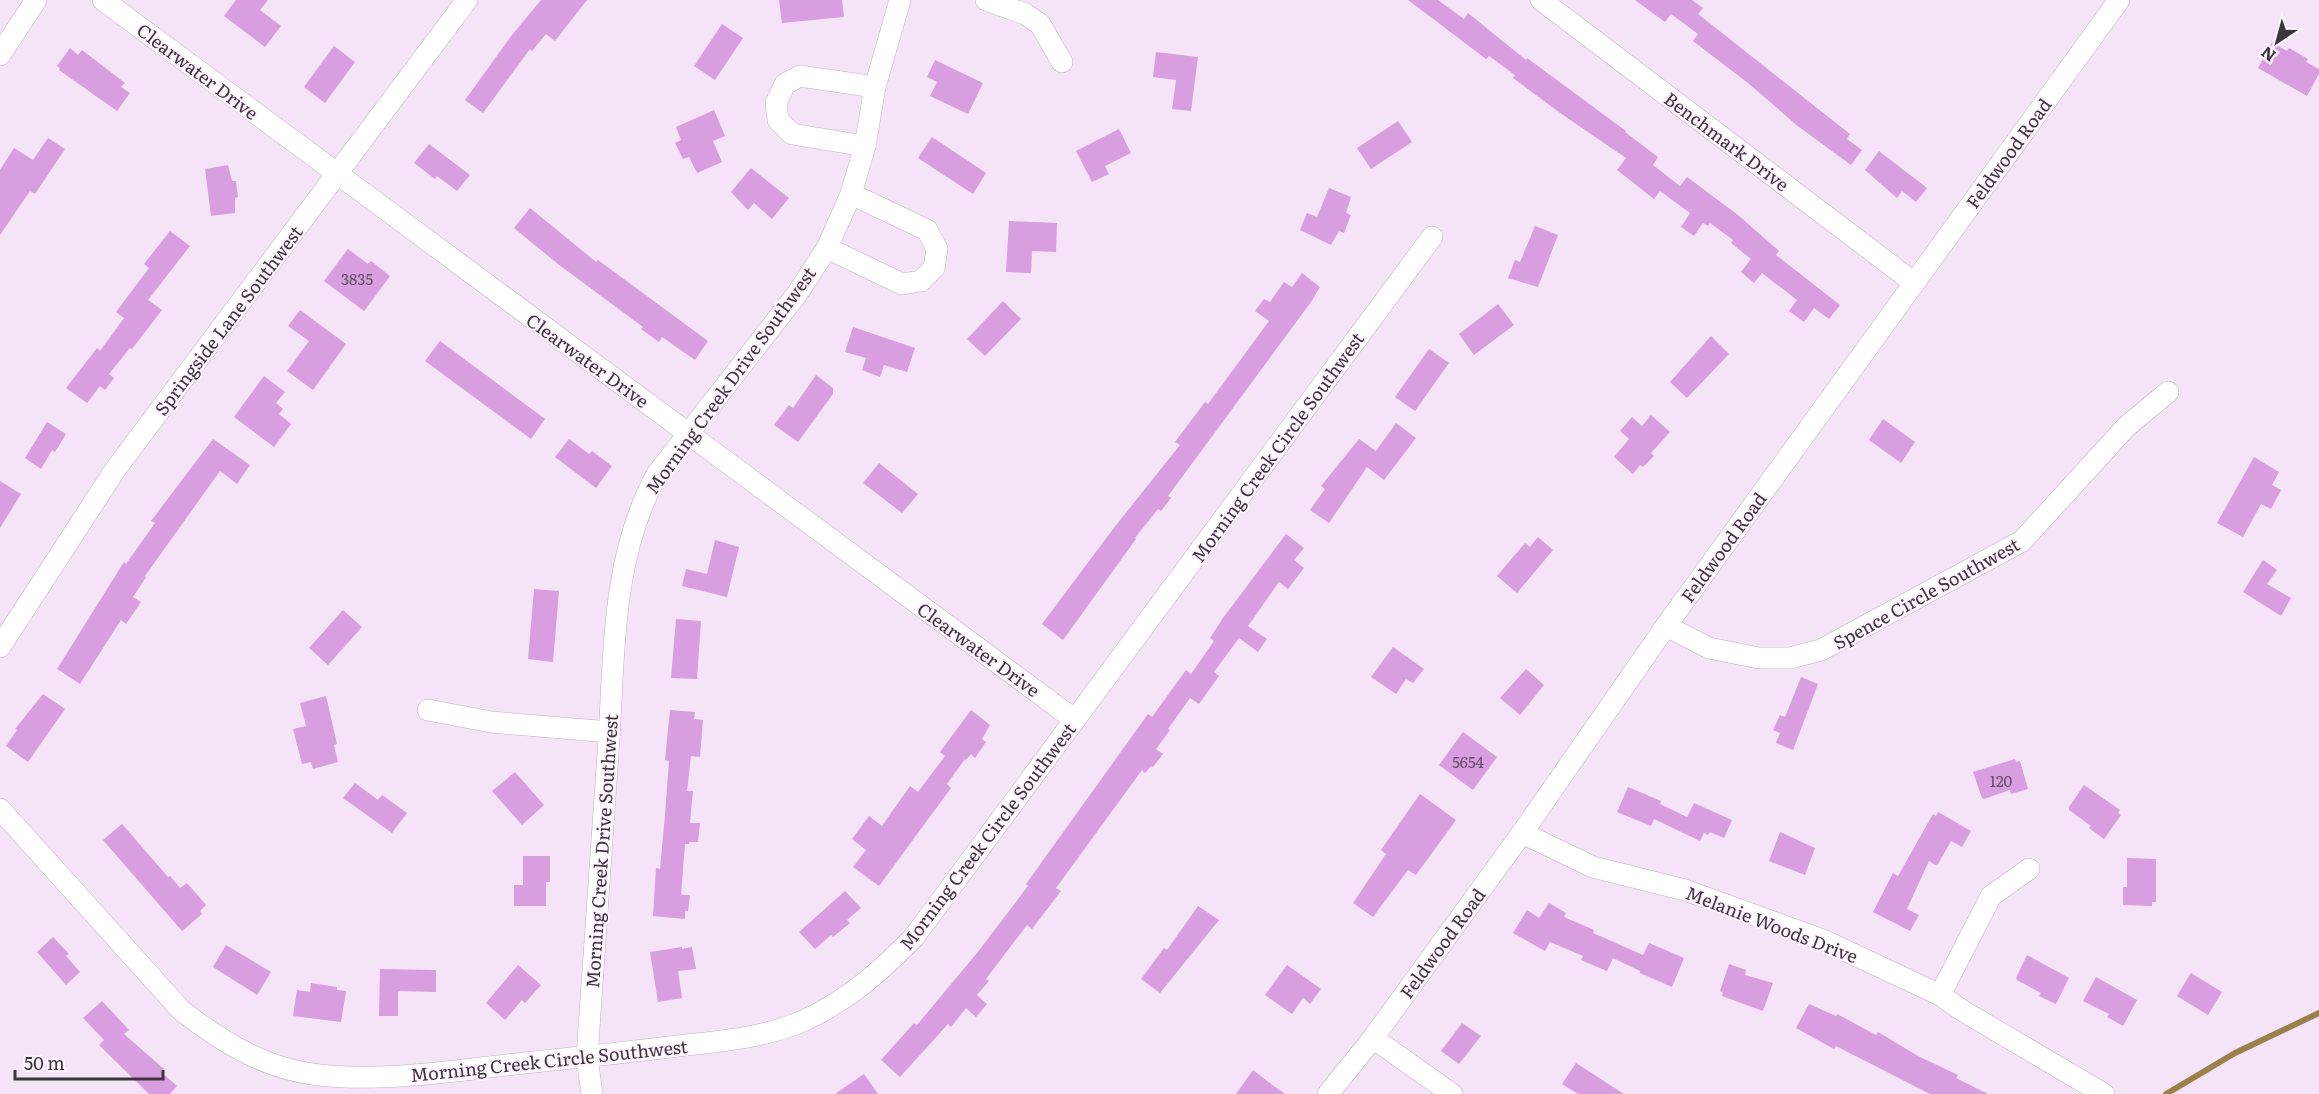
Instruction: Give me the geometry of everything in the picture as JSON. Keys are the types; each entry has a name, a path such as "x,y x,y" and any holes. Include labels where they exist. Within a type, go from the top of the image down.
{"street":[{"path":"0,55 36,0"},
{"name":"Clearwater Drive","path":"103,0 1075,720"},
{"name":"Springside Lane Southwest","path":"0,647 116,470 467,0"},
{"name":"Morning Creek Drive Southwest","path":"592,1094 587,1057 615,618 624,559 632,528 642,500 657,474 797,294 827,248 851,194 865,146 875,87 900,0"},
{"path":"987,0 1025,14 1040,24 1062,62"},
{"name":"Benchmark Drive","path":"1540,0 1913,282"},
{"name":"Feldwood Road","path":"1328,1094 1373,1038 1522,833 1666,626 2119,0"},
{"path":"865,146 792,134 778,120 776,103 785,84 800,76 875,87"},
{"path":"827,248 902,284 921,281 934,268 937,249 927,230 851,194"},
{"name":"Morning Creek Circle Southwest","path":"0,809 183,1011 211,1034 242,1052 275,1065 312,1084 753,1038 802,1021 853,993 885,967 914,937 1432,237"},
{"name":"Spence Circle Southwest","path":"1666,626 1709,648 1759,658 1790,658 1821,650 2022,542 2126,427 2168,392"},
{"path":"428,710 490,722 609,732"},
{"name":"Melanie Woods Drive","path":"1522,833 1593,867 1685,890 1823,940 1940,995 1963,1011 2104,1094"},
{"path":"1940,995 1991,896 2029,869"},
{"path":"1373,1038 1452,1094"}],"building":[{"path":"236,0 268,0 260,10 281,26 265,47 224,16"},
{"path":"541,0 587,0 555,41 546,34 532,51 530,49 483,113 465,100 512,35"},
{"path":"779,0 842,0 844,17 782,23"},
{"path":"1408,0 1438,0 1464,19 1468,13 1526,60 1527,58 1658,157 1653,165 1680,186 1687,177 1738,215 1779,251 1776,255 1840,305 1829,319 1814,308 1804,322 1789,311 1797,300 1762,273 1754,283 1741,272 1751,259 1731,243 1733,240 1710,223 1708,226 1703,223 1694,236 1681,227 1690,213 1660,191 1654,199 1617,170 1626,158 1513,78 1515,75 1489,56 1486,59"},
{"path":"1635,0 1692,0 1703,8 1698,14 1850,134 1847,139 1862,150 1851,165 1799,127 1748,83 1693,41 1698,34 1671,14 1665,22"},
{"path":"722,24 743,38 715,80 694,66"},
{"path":"2272,42 2287,51 2289,48 2308,59 2306,62 2319,69 2319,74 2307,96 2258,68"},
{"path":"334,46 355,62 325,103 304,87"},
{"path":"70,48 78,55 82,50 125,83 121,87 130,93 117,111 59,70 57,66"},
{"path":"1156,52 1198,57 1191,111 1172,109 1176,80 1153,77"},
{"path":"935,60 983,83 968,114 930,96 937,82 927,77"},
{"path":"714,110 725,136 713,141 722,162 697,173 689,157 683,159 675,143 681,140 676,127"},
{"path":"1398,121 1412,142 1371,169 1357,148"},
{"path":"1119,129 1131,153 1105,166 1109,174 1092,182 1076,151"},
{"path":"932,137 986,173 973,194 918,158"},
{"path":"48,138 65,149 35,194 30,191 0,235 0,170 14,148 33,160"},
{"path":"429,144 470,175 457,191 437,176 435,179 414,163"},
{"path":"1879,151 1927,188 1916,202 1902,191 1897,198 1865,170"},
{"path":"228,165 232,181 236,181 238,197 235,198 235,213 211,216 205,169"},
{"path":"751,168 789,198 772,219 754,203 748,210 731,192"},
{"path":"1329,188 1351,197 1346,213 1351,215 1344,233 1339,231 1331,245 1300,230 1307,213 1317,217"},
{"path":"530,208 596,262 598,260 708,341 695,360 662,337 659,342 641,329 643,327 514,228"},
{"path":"1009,221 1057,223 1056,252 1032,251 1031,273 1006,272"},
{"path":"1535,226 1558,235 1538,287 1508,278 1515,260 1520,262"},
{"path":"170,231 190,246 148,300 162,310 109,374 114,378 105,390 100,386 87,403 66,388 97,348 100,351 124,318 116,312 149,268 144,264"},
{"path":"348,249 368,264 371,261 390,276 364,311 324,281"},
{"path":"1302,273 1320,287 1311,302 1168,496 1171,498 1161,511 1158,509 1135,538 1063,640 1042,624 1180,445 1175,442 1205,402 1208,404 1269,321 1255,311 1264,299 1270,302 1284,282 1292,287"},
{"path":"1003,301 1021,319 985,356 967,339"},
{"path":"1498,304 1514,325 1474,355 1459,334"},
{"path":"300,310 346,344 313,390 287,371 309,341 288,326"},
{"path":"853,327 915,348 907,372 884,365 880,377 862,370 866,358 845,352"},
{"path":"1711,336 1729,354 1687,398 1670,382"},
{"path":"440,341 545,419 531,439 425,361"},
{"path":"1429,349 1449,363 1415,411 1395,397"},
{"path":"816,375 833,388 833,394 798,442 774,425 789,405 793,408"},
{"path":"264,376 285,392 276,403 283,409 279,414 291,424 274,447 234,417"},
{"path":"1651,415 1670,432 1651,453 1654,456 1643,467 1640,465 1633,474 1614,457 1629,439 1620,431 1632,417 1642,426"},
{"path":"1883,419 1915,442 1901,463 1869,440"},
{"path":"47,422 66,434 55,452 52,450 41,469 25,458"},
{"path":"1396,423 1416,438 1384,480 1367,467 1329,523 1310,510 1325,489 1321,486 1359,439 1376,451"},
{"path":"213,439 250,465 237,484 220,471 145,576 133,597 141,602 126,624 121,620 80,684 57,669 124,562 126,564 155,523 151,521"},
{"path":"569,439 589,454 592,451 612,466 596,488 555,457"},
{"path":"2254,457 2279,472 2272,485 2281,490 2271,509 2261,504 2243,537 2217,523"},
{"path":"879,463 918,494 902,513 863,483"},
{"path":"0,481 21,494 0,528"},
{"path":"1286,534 1304,548 1294,560 1304,568 1288,589 1279,582 1248,626 1267,639 1258,652 1239,638 1214,672 1219,676 1199,704 1190,698 1168,729 1170,730 1156,749 1163,754 1153,767 1151,766 1145,773 1142,770 1056,888 1061,891 1032,929 1027,925 986,979 989,981 977,995 987,1004 976,1017 966,1008 951,1027 948,1024 900,1077 881,1060 914,1023 917,1025 977,953 1028,886 1026,884 1148,714 1152,717 1186,670 1191,674 1214,641 1210,638 1223,618"},
{"path":"1538,537 1553,550 1517,593 1497,576 1525,543 1530,547"},
{"path":"715,540 739,547 727,597 682,586 686,569 707,574"},
{"path":"2263,560 2277,570 2267,584 2291,598 2281,616 2243,592"},
{"path":"534,589 559,591 553,662 528,659"},
{"path":"343,610 362,627 328,665 309,648"},
{"path":"676,619 701,621 697,679 671,678"},
{"path":"1393,647 1424,669 1413,683 1406,679 1396,694 1371,677"},
{"path":"1526,669 1544,685 1520,715 1500,698"},
{"path":"1801,677 1818,684 1793,750 1776,743 1780,733 1773,730 1780,715 1785,717"},
{"path":"43,694 65,709 28,762 6,746 17,730 15,729"},
{"path":"326,696 337,744 334,745 338,762 313,769 311,762 302,764 293,729 306,726 300,703"},
{"path":"670,710 695,712 694,719 703,720 700,757 691,756 687,791 693,791 690,823 700,823 698,842 685,844 681,895 690,895 685,919 653,916 656,868 660,869 665,815 669,761 665,760"},
{"path":"971,710 990,725 982,739 986,742 975,758 971,754 965,759 947,784 951,788 879,886 853,867 866,850 852,839 869,816 882,826 910,786 918,792 945,756 940,752"},
{"path":"1463,732 1497,757 1473,790 1439,765"},
{"path":"2015,759 2016,762 2020,761 2028,789 2011,794 2010,790 1982,798 1973,772"},
{"path":"515,772 544,805 522,825 492,791"},
{"path":"355,783 378,800 382,795 407,813 392,833 343,798"},
{"path":"2084,785 2120,810 2118,813 2121,815 2104,839 2069,810"},
{"path":"1628,787 1661,801 1660,804 1687,817 1694,803 1732,820 1724,838 1710,832 1708,835 1704,833 1700,841 1654,819 1651,826 1617,812"},
{"path":"1420,794 1456,820 1416,875 1408,870 1373,917 1353,903 1386,854 1381,850"},
{"path":"1938,812 1971,831 1962,847 1951,841 1938,864 1935,865 1929,861 1907,909 1919,915 1910,931 1873,912 1893,873 1898,876 1933,814 1936,816"},
{"path":"122,824 168,877 170,876 180,888 187,883 206,905 200,911 202,914 182,931 103,840"},
{"path":"1780,832 1815,848 1805,875 1769,861"},
{"path":"523,856 550,856 550,882 546,882 546,906 514,906 514,885 523,885"},
{"path":"2127,858 2156,859 2156,902 2152,902 2152,906 2123,905 2123,887 2127,887"},
{"path":"845,891 861,908 847,920 850,923 815,949 799,932"},
{"path":"1549,903 1566,913 1564,917 1594,930 1593,933 1643,955 1649,943 1684,958 1672,987 1613,958 1607,971 1581,960 1583,956 1550,942 1545,951 1513,933 1527,910 1539,918"},
{"path":"1198,906 1219,920 1160,993 1141,979 1164,948 1167,950"},
{"path":"53,937 69,954 66,956 80,972 66,985 37,952"},
{"path":"226,945 271,972 257,995 213,967"},
{"path":"682,947 682,949 692,947 696,969 678,971 682,998 658,1002 650,952"},
{"path":"2027,955 2069,978 2056,1004 2039,996 2041,993 2017,980"},
{"path":"1729,964 1746,970 1745,975 1773,983 1763,1011 1722,996 1723,993 1720,991"},
{"path":"518,965 541,985 525,1003 522,1000 505,1020 486,1003"},
{"path":"1287,965 1321,989 1310,1004 1303,998 1292,1014 1265,995"},
{"path":"380,969 436,970 436,992 398,991 398,1016 379,1016"},
{"path":"2191,973 2222,992 2208,1015 2177,996"},
{"path":"2096,977 2137,1000 2123,1026 2107,1017 2109,1014 2083,1001"},
{"path":"311,983 337,987 337,990 346,991 341,1022 293,1016 297,990 310,992"},
{"path":"102,1001 129,1030 124,1034 164,1069 161,1072 177,1086 170,1094 149,1094 99,1045 104,1040 83,1018"},
{"path":"1809,1004 1836,1016 1837,1014 1876,1035 1878,1032 1918,1056 1958,1075 1956,1078 1988,1094 1930,1094 1836,1046 1834,1049 1796,1028"},
{"path":"1462,1023 1481,1036 1459,1064 1441,1051"},
{"path":"1576,1063 1624,1094 1578,1094 1562,1084"},
{"path":"1253,1070 1267,1081 1285,1094 1236,1094"},
{"path":"864,1074 878,1094 835,1094"}],"waterway":[{"path":"2166,1094 2235,1053 2319,1013"}]}
